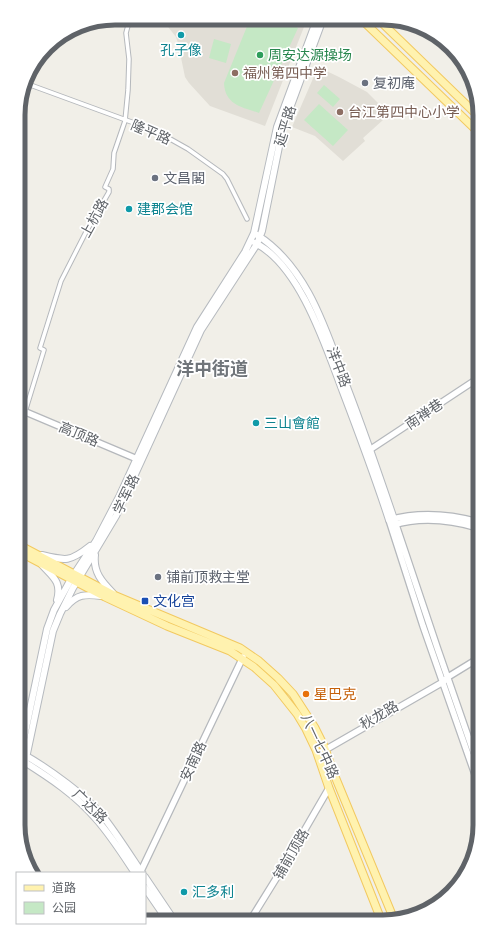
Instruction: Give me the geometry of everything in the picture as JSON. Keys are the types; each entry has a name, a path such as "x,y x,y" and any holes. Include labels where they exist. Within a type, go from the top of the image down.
{"main road":[{"name":"延平路","path":"257,235 277,127 315,25"},
{"name":"延平路","path":"257,235 283,127 321,25"},
{"path":"367,25 473,127"},
{"path":"384,25 473,111"},
{"name":"学军路","path":"75,578 95,552 116,516 201,330 257,235"},
{"name":"洋中路","path":"257,235 280,254 292,268 314,304 330,341 371,449 393,522"},
{"name":"学军路","path":"25,733 47,629 118,500 196,327 245,252 254,242"},
{"name":"洋中路","path":"254,242 271,255 285,270 312,314 393,522"},
{"path":"25,554 61,560 70,559 84,551 96,541"},
{"path":"25,549 75,578"},
{"path":"95,552 94,562 96,571 102,582 116,596"},
{"path":"38,557 58,585 59,592 57,612"},
{"name":"八一七中路","path":"75,578 233,644 246,651 268,668 293,694 310,718 321,750 329,788 379,915"},
{"name":"八一七中路","path":"75,578 105,597 167,626 230,651 242,658 266,677 280,692 301,720 321,750 334,774 392,914"},
{"path":"57,612 72,600 81,596 93,595 105,597"},
{"name":"学军路","path":"25,755 57,612"},
{"name":"广达路","path":"25,760 63,787 82,804 105,829 138,872"},
{"path":"146,878 171,915"},
{"path":"146,889 164,915"}],"street":[{"name":"上杭路","path":"25,405 44,350 40,348 59,289 87,230 109,192 109,189 106,187 113,169 114,153 125,121 128,90 126,33 128,25"},
{"name":"隆平路","path":"30,85 160,133 188,150 223,174 230,183 247,219"},
{"name":"南禅巷","path":"371,449 473,382"},
{"name":"高顶路","path":"25,412 137,458"},
{"path":"393,522 409,516 425,515 473,521"},
{"path":"393,522 430,520 473,527"},
{"path":"393,522 473,765"},
{"name":"安南路","path":"139,872 246,651"},
{"name":"秋龙路","path":"321,750 473,662"},
{"path":"444,679 473,753"},
{"name":"铺前顶路","path":"253,915 329,788"}],"shaded area":[{"name":"福州第四中学","path":"167,25 300,25 304,27 265,126 210,106 185,77 176,37"},
{"name":"台江第四中心小学","path":"318,67 367,92 384,109 379,115 383,120 363,138 365,141 343,161 315,136 292,127"}],"green space":[{"name":"周安达源操场","path":"248,25 292,25 298,28 259,113 241,107 231,101 225,90 224,83"},
{"path":"214,39 231,44 226,63 209,58"},
{"path":"324,85 340,99 333,107 317,93"},
{"path":"319,104 348,130 333,146 304,120"}],"place":[{"name":"孔子像","path":"181,35"},
{"name":"周安达源操场","path":"260,55"},
{"name":"福州第四中学","path":"235,73"},
{"name":"复初庵","path":"365,83"},
{"name":"台江第四中心小学","path":"340,112"},
{"name":"文昌閣","path":"155,178"},
{"name":"建郡会馆","path":"129,209"},
{"name":"三山會館","path":"256,423"},
{"name":"铺前顶救主堂","path":"158,577"},
{"name":"文化宫","path":"145,601"},
{"name":"星巴克","path":"306,694"},
{"name":"汇多利","path":"184,892"}],"district":[{"name":"洋中街道","path":"212,369"}]}
